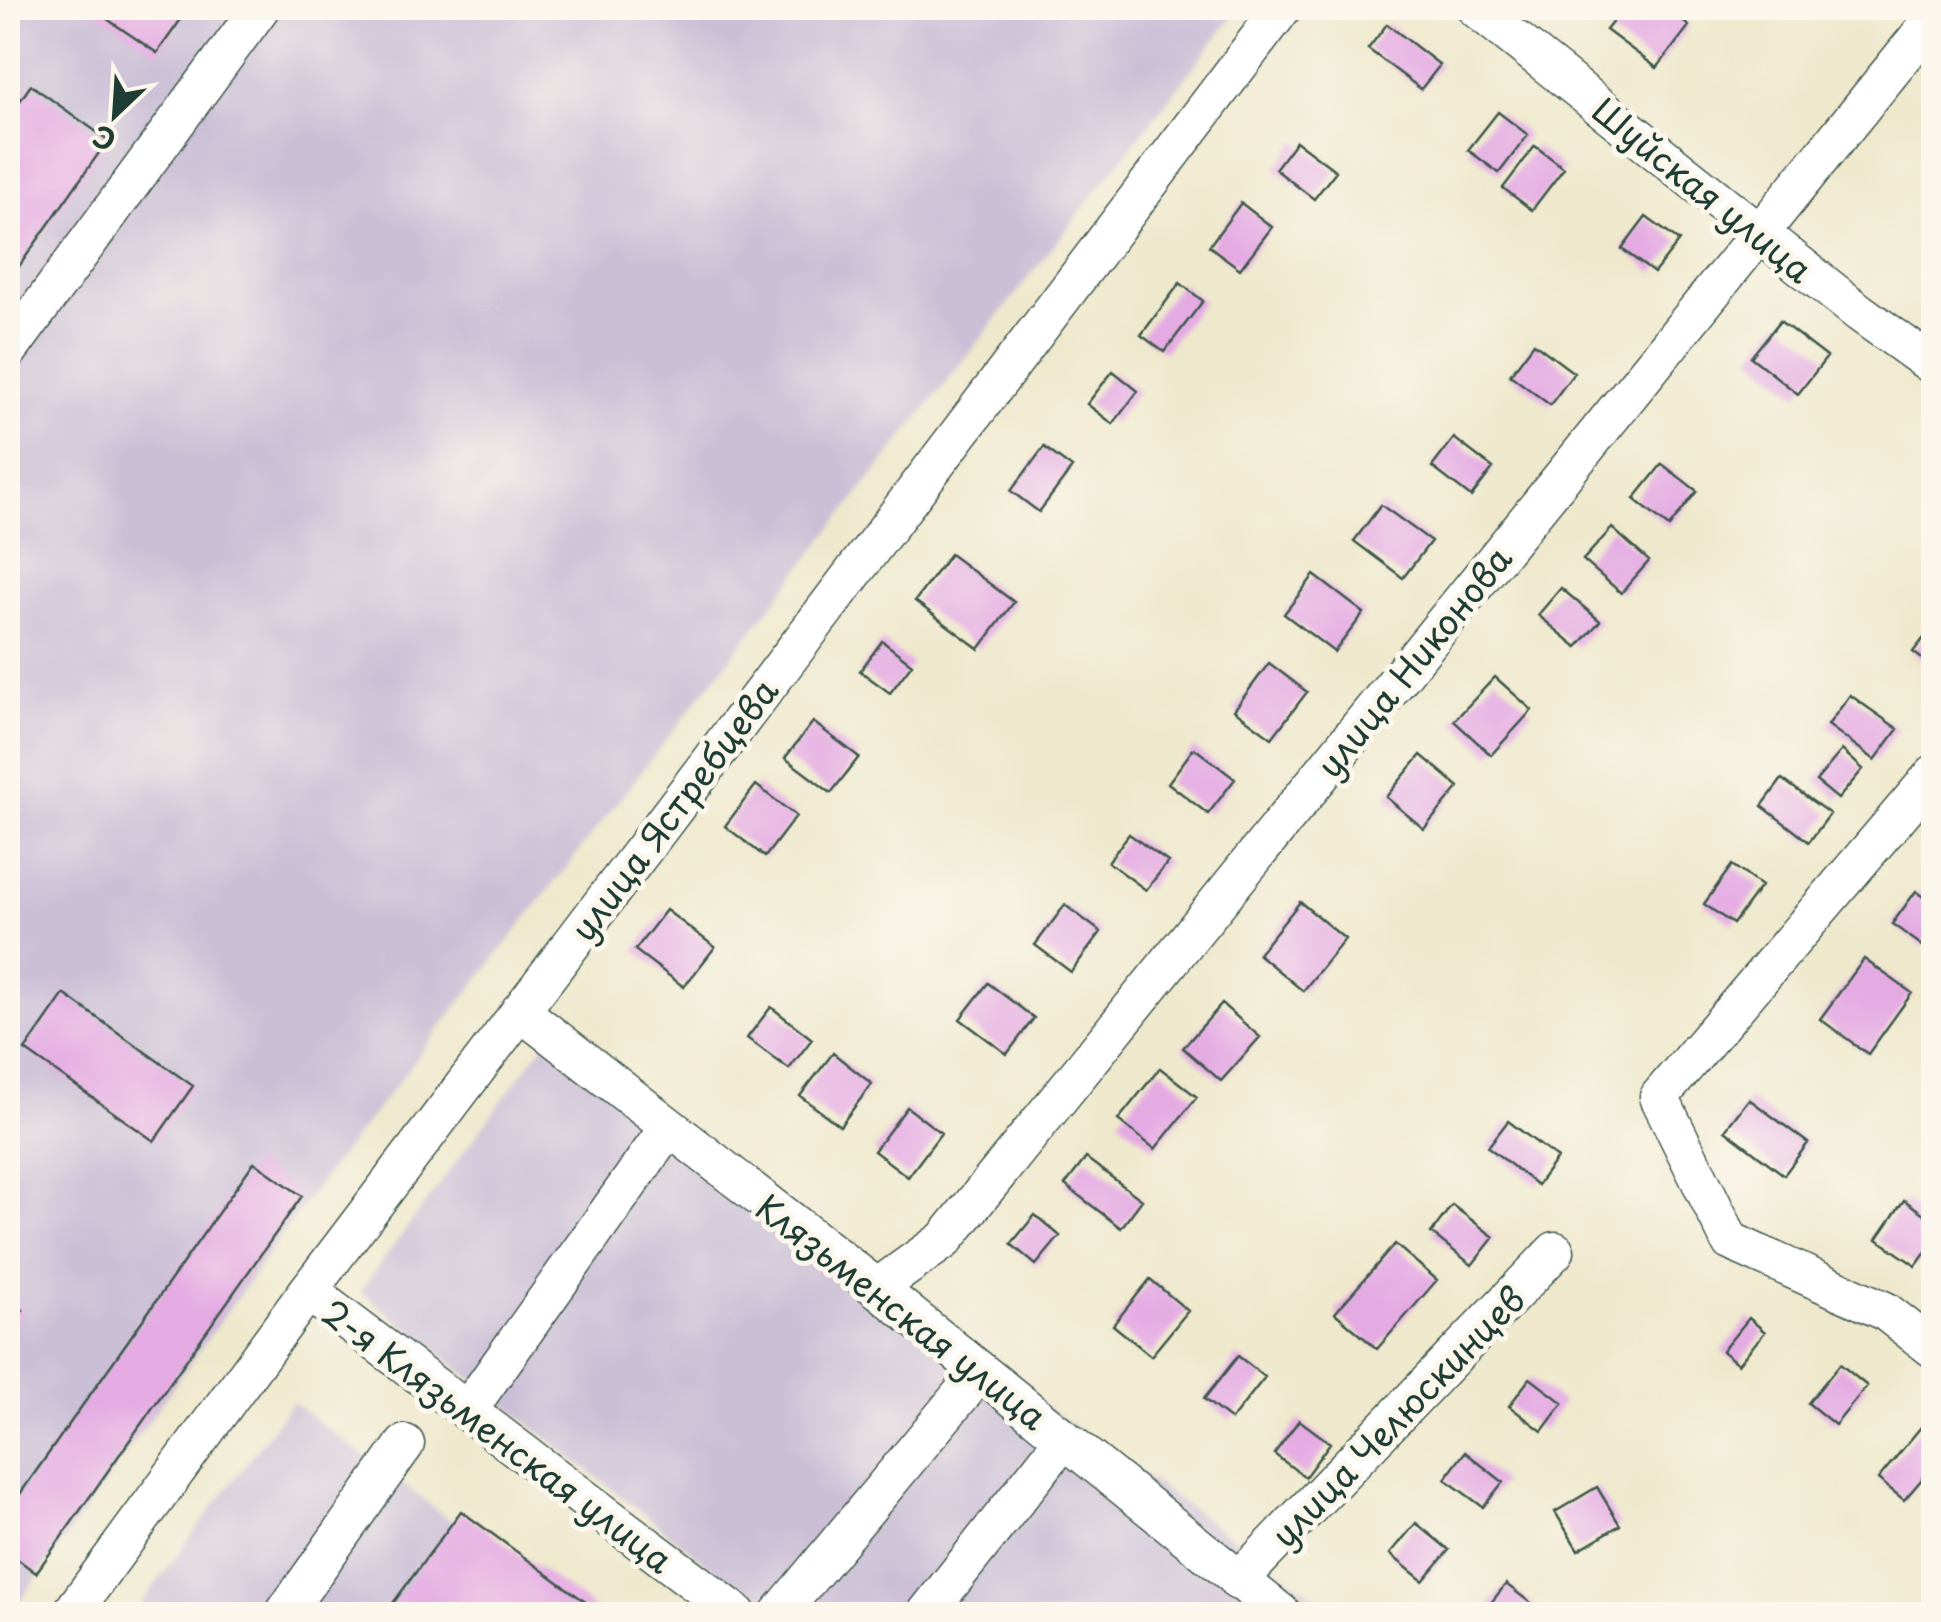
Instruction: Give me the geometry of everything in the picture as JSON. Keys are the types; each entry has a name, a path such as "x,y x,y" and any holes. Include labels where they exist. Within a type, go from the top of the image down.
{"street":[{"path":"8,351 260,8"},
{"name":"улица Ястребцева","path":"71,1614 308,1291 1282,8"},
{"name":"Шуйская улица","path":"1476,8 1759,234 1934,366"},
{"name":"улица Никонова","path":"877,1288 944,1240 1934,18"},
{"path":"1934,774 1659,1097 1730,1241 1885,1312 1934,1350"},
{"name":"Клязьменская улица","path":"520,1011 877,1288 1282,1614"},
{"path":"466,1410 669,1127"},
{"name":"улица Челюскинцев","path":"1238,1581 1555,1251"},
{"name":"2-я Клязьменская улица","path":"308,1291 736,1614"},
{"path":"779,1614 980,1372"},
{"path":"926,1614 1064,1439"},
{"path":"284,1614 405,1444"}],"shaded area":[{"path":"8,8 1240,8 318,1184 11,1614 8,1614"},
{"path":"549,1037 877,1288 1341,1614 771,1614 360,1291"},
{"path":"292,1402 577,1614 133,1614"}],"building":[{"path":"91,8 189,8 157,53"},
{"path":"1624,8 1665,8 1689,26 1657,68 1606,30"},
{"path":"1387,24 1440,65 1421,89 1368,49"},
{"path":"31,85 108,140 8,282 8,118"},
{"path":"1498,112 1528,135 1499,173 1468,150"},
{"path":"1296,141 1336,171 1314,199 1275,169"},
{"path":"1535,146 1564,168 1532,210 1503,188"},
{"path":"1241,203 1272,227 1240,269 1209,246"},
{"path":"1646,217 1679,241 1654,273 1622,249"},
{"path":"1180,283 1203,301 1164,352 1141,335"},
{"path":"1780,321 1827,357 1798,394 1751,357"},
{"path":"1534,343 1574,373 1550,405 1510,375"},
{"path":"1113,371 1138,391 1113,424 1087,404"},
{"path":"1454,438 1493,468 1471,497 1432,467"},
{"path":"1044,447 1072,468 1039,512 1011,491"},
{"path":"1662,464 1697,491 1669,527 1634,499"},
{"path":"1381,505 1431,541 1403,578 1354,541"},
{"path":"1612,528 1649,561 1621,593 1583,560"},
{"path":"950,554 1014,602 979,649 915,601"},
{"path":"1314,575 1364,613 1334,652 1284,614"},
{"path":"1561,588 1600,621 1577,647 1538,615"},
{"path":"1934,625 1934,668 1913,652"},
{"path":"882,641 912,664 890,693 860,671"},
{"path":"1269,663 1307,692 1272,738 1234,710"},
{"path":"1495,677 1532,710 1491,755 1454,721"},
{"path":"1850,695 1898,729 1875,760 1828,725"},
{"path":"813,722 859,757 831,793 785,758"},
{"path":"1194,748 1235,779 1208,814 1168,783"},
{"path":"1842,750 1863,769 1838,799 1816,781"},
{"path":"1421,755 1459,787 1424,829 1386,797"},
{"path":"1782,779 1830,814 1809,842 1762,806"},
{"path":"756,785 796,816 765,857 725,826"},
{"path":"1129,834 1168,862 1146,890 1108,862"},
{"path":"1732,865 1761,886 1733,924 1704,904"},
{"path":"1916,891 1934,904 1934,932 1923,946 1892,924"},
{"path":"1300,902 1345,939 1303,991 1258,954"},
{"path":"1065,905 1101,932 1071,972 1035,945"},
{"path":"666,910 715,947 684,987 635,950"},
{"path":"1864,959 1912,993 1868,1054 1820,1019"},
{"path":"988,983 1034,1018 1007,1054 960,1019"},
{"path":"64,994 193,1086 154,1141 25,1050"},
{"path":"1222,1004 1260,1037 1221,1081 1183,1048"},
{"path":"771,1007 812,1039 789,1069 747,1038"},
{"path":"833,1053 872,1084 840,1126 800,1096"},
{"path":"1160,1068 1197,1097 1155,1149 1118,1120"},
{"path":"1749,1099 1808,1143 1784,1175 1725,1130"},
{"path":"907,1107 941,1133 908,1177 874,1151"},
{"path":"1508,1121 1557,1158 1537,1185 1488,1147"},
{"path":"1086,1158 1142,1200 1121,1228 1065,1185"},
{"path":"254,1162 302,1196 36,1573 8,1552 8,1511"},
{"path":"1904,1200 1934,1221 1934,1241 1916,1266 1877,1239"},
{"path":"1452,1205 1494,1237 1472,1265 1431,1233"},
{"path":"1035,1215 1060,1236 1036,1265 1011,1244"},
{"path":"1395,1244 1437,1280 1377,1349 1335,1313"},
{"path":"1150,1279 1188,1311 1151,1356 1113,1325"},
{"path":"8,1299 23,1310 8,1331"},
{"path":"1749,1318 1765,1332 1738,1364 1722,1351"},
{"path":"1238,1356 1265,1377 1231,1420 1204,1399"},
{"path":"1840,1364 1867,1386 1835,1425 1808,1403"},
{"path":"1530,1378 1563,1403 1542,1431 1509,1406"},
{"path":"1299,1420 1330,1443 1305,1477 1274,1454"},
{"path":"1921,1427 1934,1437 1934,1465 1904,1500 1878,1479"},
{"path":"1465,1452 1503,1482 1483,1507 1445,1479"},
{"path":"1597,1487 1620,1525 1578,1550 1555,1512"},
{"path":"461,1511 602,1614 385,1614"},
{"path":"1416,1523 1449,1550 1423,1581 1390,1554"},
{"path":"1506,1584 1545,1614 1482,1614"}]}
